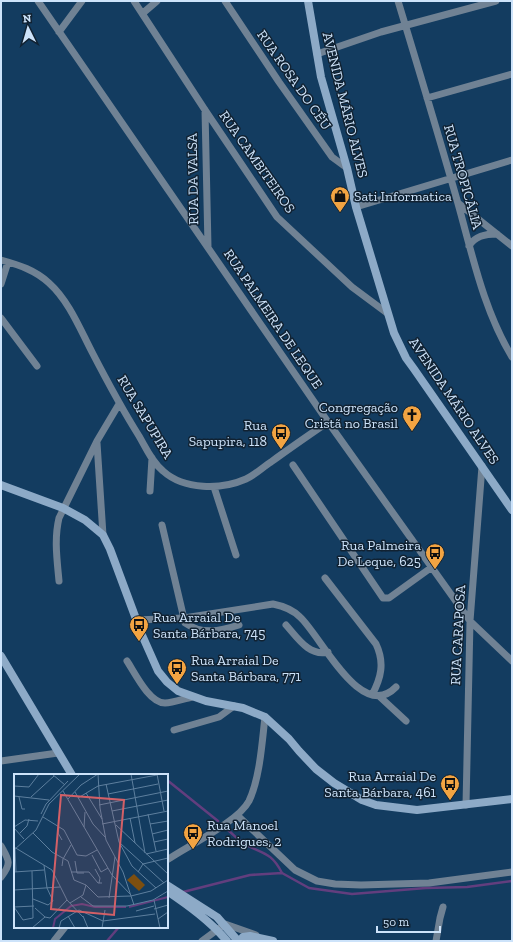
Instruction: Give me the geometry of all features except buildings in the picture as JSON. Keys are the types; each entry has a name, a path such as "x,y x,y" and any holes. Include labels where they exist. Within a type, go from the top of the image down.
{"street":[{"name":"RUA PALMEIRA DE LEQUE","path":"38,1 328,422 470,621 512,661"},
{"path":"59,32 82,1"},
{"name":"RUA CAMBITEIROS","path":"134,1 205,110 280,220 352,287 387,312"},
{"path":"143,13 157,1"},
{"name":"RUA ROSA DO CÉU","path":"225,1 279,82 332,157 347,168"},
{"name":"AVENIDA MÁRIO ALVES","path":"308,1 322,77 356,207 394,333 406,358 512,510"},
{"name":"RUA TROPICÁLIA","path":"398,1 451,178 469,246 488,306 501,339 512,357"},
{"path":"317,54 381,32 496,1"},
{"path":"427,98 512,74"},
{"name":"RUA DA VALSA","path":"205,110 208,247"},
{"path":"356,207 512,160"},
{"path":"458,203 512,246"},
{"path":"469,246 473,240 480,236 496,234"},
{"path":"1,284 5,261"},
{"name":"RUA SAPUPIRA","path":"5,261 36,272 55,290 67,306 119,404 152,458 163,471 173,479 202,486 214,486 227,485 246,479 328,422"},
{"path":"1,318 37,366"},
{"path":"501,339 512,348"},
{"path":"59,581 56,530 63,508 97,441 119,404"},
{"path":"97,441 103,535 110,549 158,671 167,682 178,691 192,697 234,706 255,712 265,717 284,734 316,769 334,783 362,800 388,807 417,810 512,799"},
{"path":"150,491 152,458"},
{"path":"293,465 383,598 389,598 432,567"},
{"name":"RUA CARAPOSA","path":"466,805 470,621 482,466"},
{"path":"1,485 63,508 85,520 103,535"},
{"path":"214,486 236,555"},
{"path":"162,525 185,623 194,630 206,631 219,630 239,625"},
{"path":"325,578 380,651 382,670 375,696"},
{"path":"137,620 184,618 273,604 279,605 292,610 300,617 341,670 353,683 367,694 375,696 406,721"},
{"path":"286,625 306,647 313,652 328,652"},
{"path":"1,656 71,774"},
{"path":"127,661 150,696 156,702 168,703 192,697"},
{"path":"375,696 391,691 396,687"},
{"path":"174,730 219,717 234,706"},
{"path":"168,859 205,838 237,815 248,803 256,778 265,717"},
{"path":"1,761 58,752"},
{"path":"237,815 295,870 317,881 335,884 361,885 429,883 512,872"},
{"path":"1,846 8,861 8,868 1,877"},
{"path":"168,888 188,903 218,930 227,941"},
{"path":"188,903 217,916 239,941 243,937 250,936 274,941"},
{"path":"436,941 443,907"},
{"path":"202,941 224,924"},
{"path":"224,924 274,941"},
{"path":"54,941 64,928"}],"waterway":[{"path":"168,781 218,821"},
{"path":"229,831 244,844 267,855 275,861 282,873"},
{"path":"183,892 250,875 282,873 309,888 352,894 426,888 467,887 512,881"},
{"path":"107,941 118,928"}],"place":[{"name":"Sati Informatica","path":"340,213"},
{"name":"Congregação Cristã no Brasil","path":"412,432"},
{"name":"Rua Sapupira, 118","path":"281,450"},
{"name":"Rua Palmeira De Leque, 625","path":"435,570"},
{"name":"Rua Arraial De Santa Bárbara, 745","path":"139,642"},
{"name":"Rua Arraial De Santa Bárbara, 771","path":"177,685"},
{"name":"Rua Arraial De Santa Bárbara, 461","path":"450,801"},
{"name":"Rua Manoel Rodrigues, 2","path":"193,850"}]}
